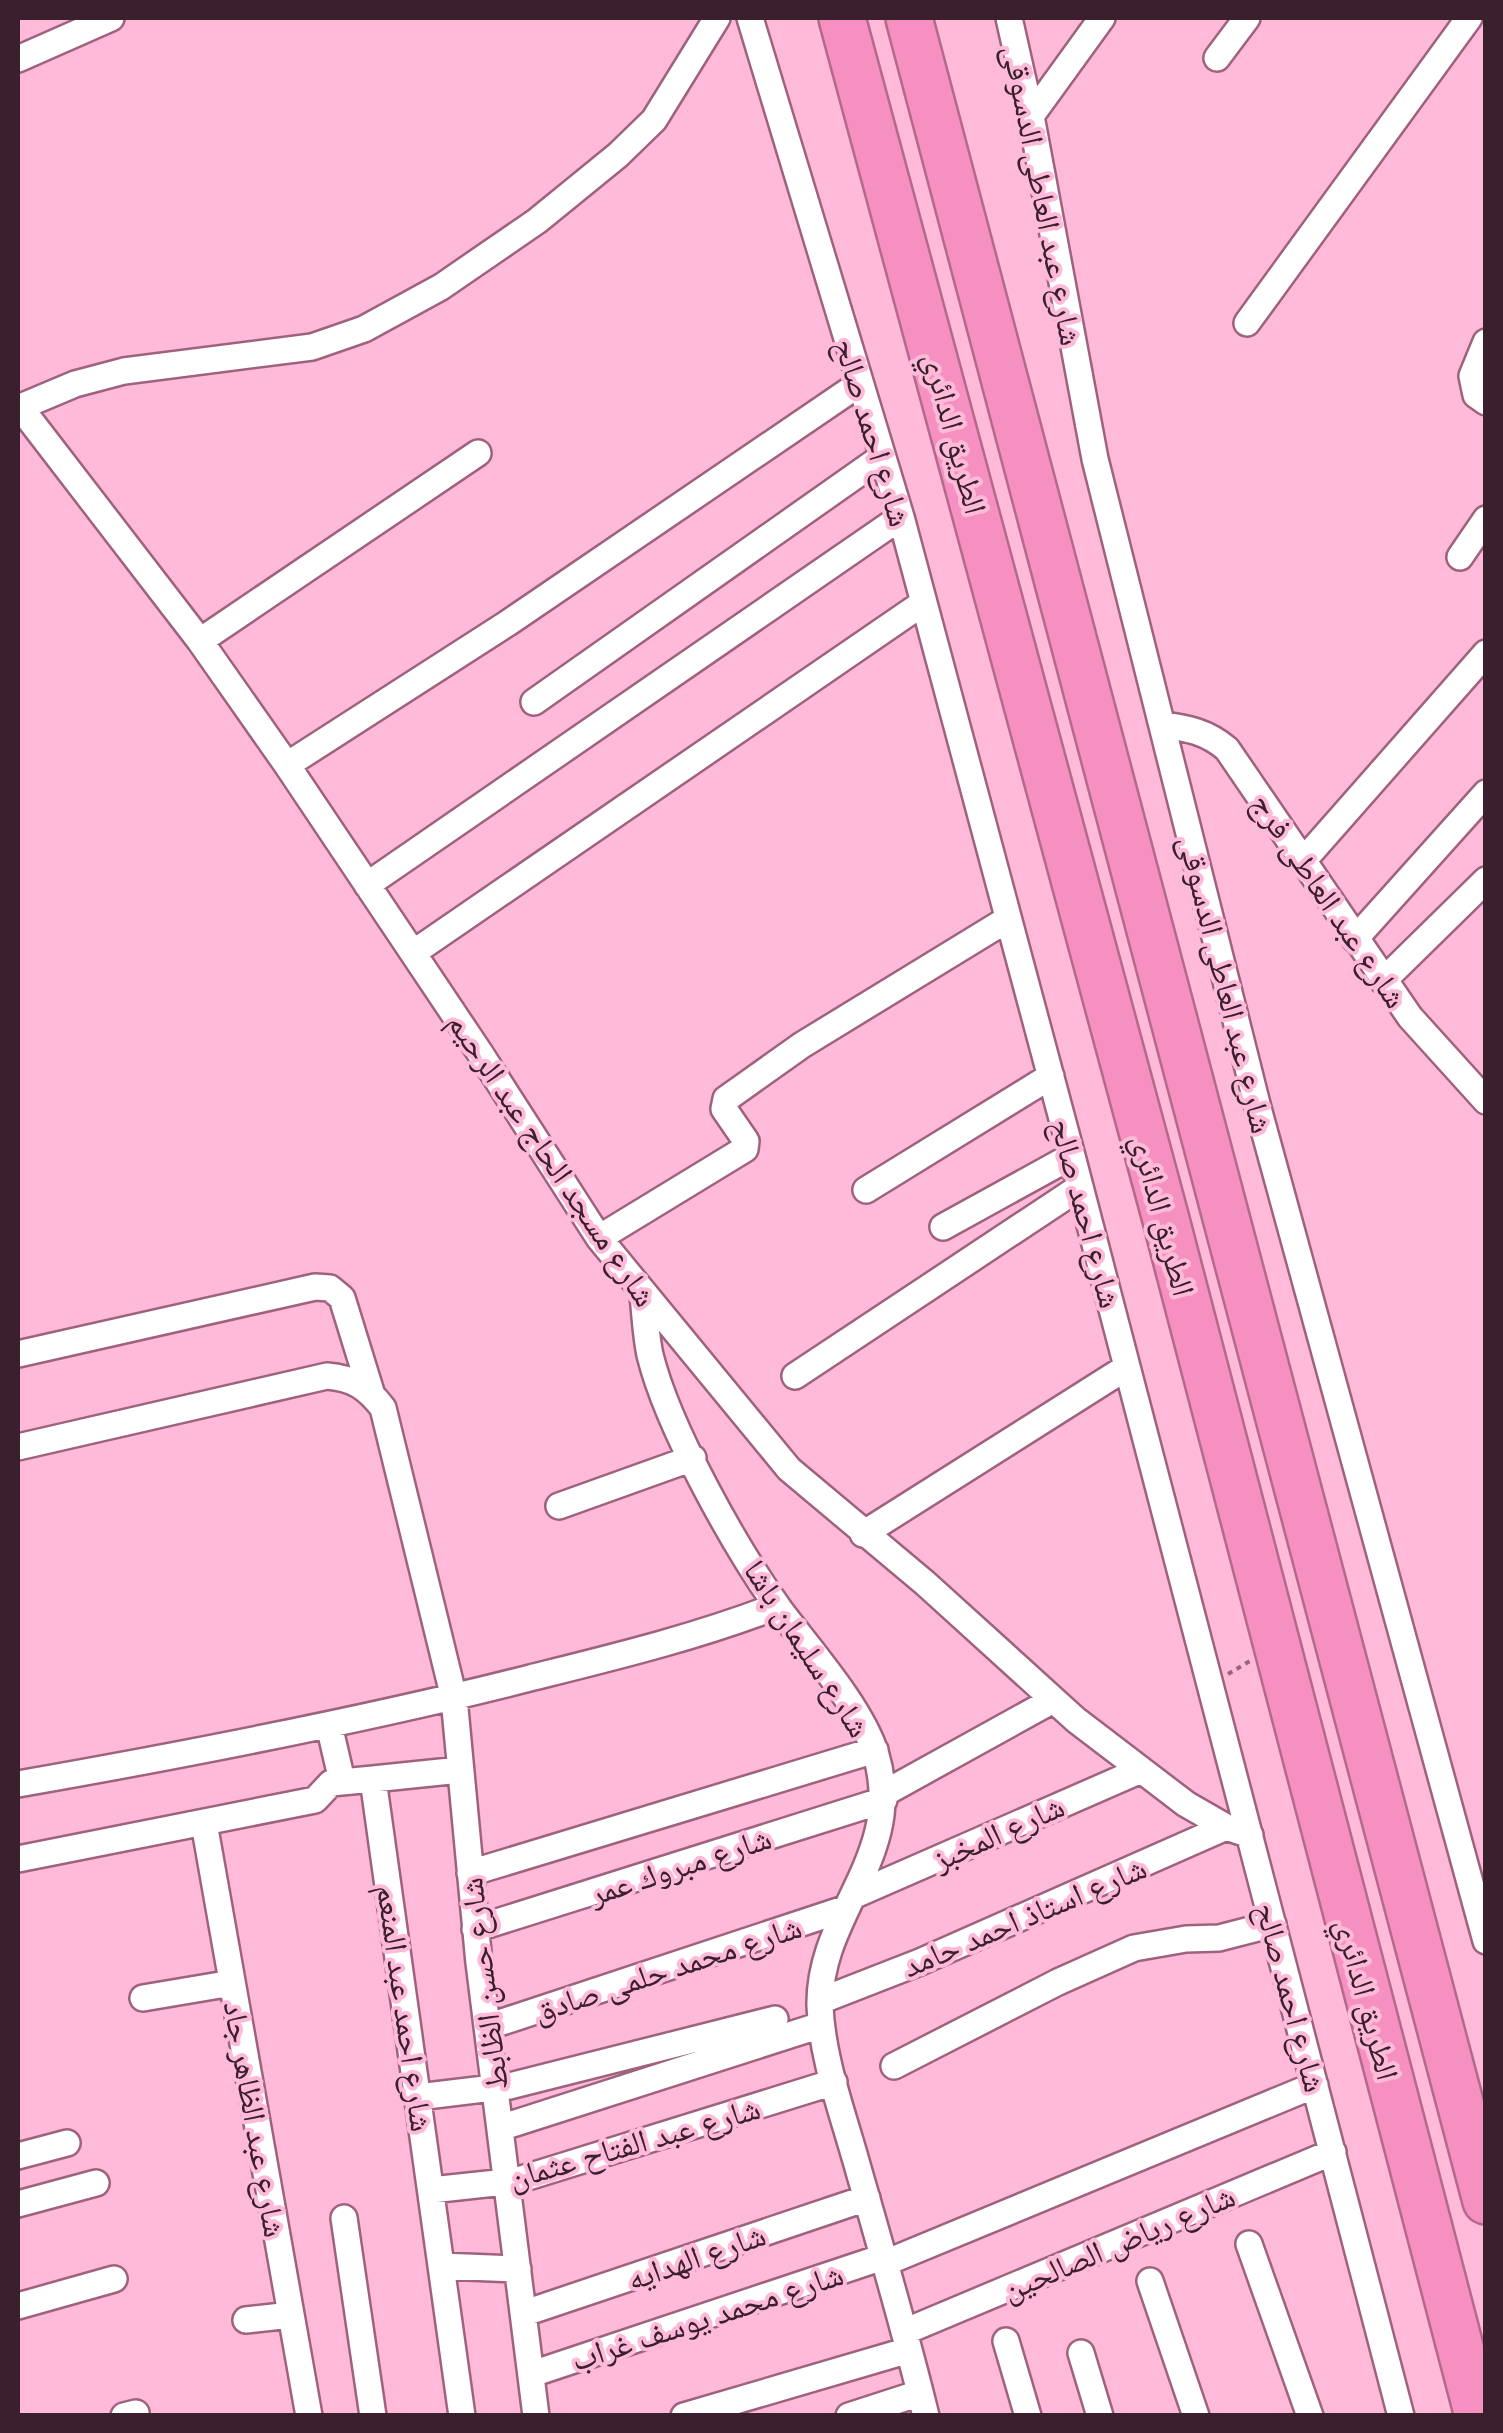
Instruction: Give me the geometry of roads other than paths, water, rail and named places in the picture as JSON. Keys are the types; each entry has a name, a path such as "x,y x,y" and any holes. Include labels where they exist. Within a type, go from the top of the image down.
{"highway":[{"name":"الطريق الدائري","path":"842,18 1160,1197 1478,2416"},
{"name":"الطريق الدائري","path":"909,18 1486,2202"}],"street":[{"path":"18,59 111,18"},
{"path":"18,407 75,384 124,372 312,347 364,328 441,288 537,221 654,120 717,18"},
{"name":"شارع احمد صالح","path":"750,18 924,602 1128,1367 1238,1831 1273,1924 1401,2416"},
{"name":"شارع عبد العاطى الدسوقى","path":"1009,18 1095,459 1268,1145 1486,1940"},
{"path":"1030,116 1102,18"},
{"path":"1218,58 1246,18"},
{"path":"1248,324 1469,18"},
{"path":"1486,342 1472,376 1476,395 1486,402"},
{"path":"287,766 508,624 859,384"},
{"name":"شارع مسجد الحاج عبد الرحيم","path":"18,407 200,641 413,953 599,1238 789,1470 925,1584 1053,1700 1186,1804 1238,1831"},
{"path":"200,641 478,453"},
{"path":"534,702 882,456"},
{"path":"367,885 900,517"},
{"path":"1460,557 1486,519"},
{"path":"413,953 924,602"},
{"path":"1302,861 1486,654"},
{"name":"شارع عبد العاطى فرج","path":"1162,725 1194,729 1212,736 1227,749 1410,1018 1481,1088"},
{"path":"1355,939 1486,793"},
{"path":"1384,981 1486,880"},
{"path":"599,1238 745,1149 746,1141 724,1109 726,1098 802,1045 1008,919"},
{"path":"866,1190 1050,1076"},
{"path":"943,1227 1072,1156"},
{"path":"795,1376 1080,1188"},
{"name":"شارع حسن الظابط","path":"18,1354 315,1287 330,1288 342,1298 371,1392 383,1408 454,1698 487,2027 536,2416"},
{"name":"شارع سليمان باشا","path":"642,1295 650,1355 693,1458 778,1606 834,1682 875,1750 884,1797 878,1837 828,1951 821,2013 834,2082 923,2404"},
{"path":"863,1534 1128,1367"},
{"path":"18,1446 328,1376 344,1377 371,1392"},
{"path":"559,1506 693,1458"},
{"path":"18,1784 329,1726 454,1698 675,1642 778,1606"},
{"name":"شارع مبروك عمر","path":"476,1929 884,1797 1053,1700"},
{"path":"329,1726 342,1780"},
{"path":"470,1874 875,1750"},
{"path":"18,1859 315,1800 331,1783 342,1780 460,1770"},
{"name":"شارع المخبز","path":"851,1902 1141,1770"},
{"name":"شارع احمد عبد المنعم","path":"373,1779 462,2416"},
{"name":"شارع عبد الظاهر جاد","path":"204,1824 309,2416"},
{"name":"شارع استاذ احمد حامد","path":"500,2128 821,2013 920,1962 1238,1831"},
{"name":"شارع محمد حلمى صادق","path":"487,2027 851,1902"},
{"path":"894,2066 1058,1982 1134,1948 1230,1936 1273,1924"},
{"path":"142,1998 232,1983"},
{"path":"418,2097 510,2086 775,2019"},
{"name":"شارع عبد الفتاح عثمان","path":"431,2190 507,2182 834,2082"},
{"name":"شارع محمد يوسف غراب","path":"532,2374 884,2260 1316,2085"},
{"path":"18,2156 67,2143"},
{"name":"شارع رياض الصالحين","path":"684,2416 906,2341 1333,2152"},
{"path":"18,2204 96,2183"},
{"name":"شارع الهدايه","path":"525,2313 867,2198"},
{"path":"344,2218 372,2416"},
{"path":"1249,2244 1310,2416"},
{"path":"441,2266 518,2269"},
{"path":"18,2306 114,2279"},
{"path":"1150,2281 1196,2416"},
{"path":"246,2320 292,2315"},
{"path":"1006,2341 1028,2416"},
{"path":"1080,2354 1100,2416"},
{"path":"849,2416 923,2404"}]}
